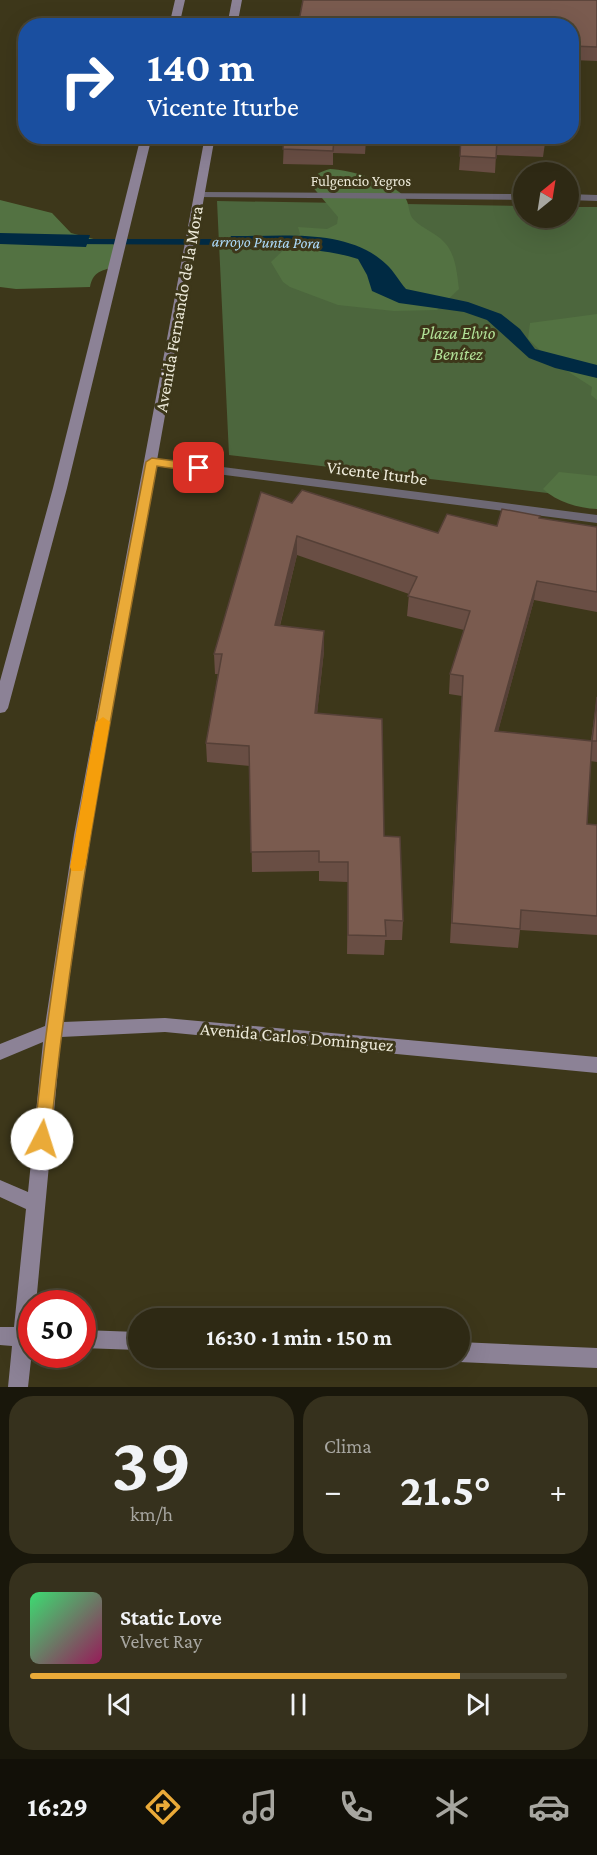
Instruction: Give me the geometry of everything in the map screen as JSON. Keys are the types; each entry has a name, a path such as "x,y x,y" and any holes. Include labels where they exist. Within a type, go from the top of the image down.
{"main road":[{"path":"176,18 180,0"},
{"path":"234,18 237,0"},
{"path":"0,708 60,488 145,144"},
{"name":"Avenida Fernando de la Mora","path":"30,1290 53,1030 82,835 209,144"},
{"name":"Avenida Carlos Dominguez","path":"0,1052 53,1030 165,1025 597,1065"},
{"path":"0,1188 36,1205"},
{"path":"0,1336 18,1337"},
{"path":"96,1340 128,1341"},
{"path":"470,1352 597,1358"},
{"name":"Avenida Fernando de la Mora","path":"18,1387 21,1368"}],"street":[{"name":"Fulgencio Yegros","path":"199,195 513,197"},
{"path":"579,197 597,198"},
{"name":"Vicente Iturbe","path":"152,462 597,519"}],"green space":[{"path":"330,169 359,174 382,182 401,193 406,199 414,220 441,239 448,247 455,264 459,289 437,310 394,311 338,305 290,287 283,282 271,262 300,234 298,227 327,229 337,224 338,217 311,185 313,178"},
{"path":"0,200 52,213 71,233 120,246 111,268 97,273 90,287 16,289 0,287"},
{"name":"Plaza Elvio Benítez","path":"217,201 513,206 513,228 579,228 579,207 597,207 597,499 229,455"},
{"path":"597,314 597,400 591,395 592,387 553,362 528,339 530,323"},
{"path":"559,472 597,476 597,509 568,503 543,489"}],"water":[{"path":"0,233 90,235 86,247 0,244"},
{"path":"231,236 312,237 352,244 370,252 386,264 406,289 468,302 501,314 520,329 535,349 597,365 597,378 555,368 529,358 487,320 464,312 399,303 372,291 367,275 358,259 309,250 225,249"}],"building":[{"path":"303,0 597,0 597,47 579,46 579,18 300,18"},
{"path":"283,144 334,144 333,151 283,149"},
{"path":"461,144 497,144 496,158 460,156"},
{"path":"302,490 438,533 447,514 497,526 502,509 540,516 539,518 597,527 597,592 537,581 495,731 592,741 587,824 597,825 597,916 521,910 520,929 452,923 463,676 450,674 470,611 408,596 417,577 297,536 275,625 324,631 315,713 382,719 384,836 400,837 403,921 385,920 386,936 348,935 348,862 319,862 319,851 251,852 249,746 206,743 222,654 214,654 261,492 292,503"},
{"path":"597,697 597,741 592,741"}],"waterway":[{"name":"arroyo Punta Pora","path":"70,242 246,242"}],"slow traffic":[{"path":"77,867 103,722"}],"route":[{"path":"42,1139 53,1030 82,835 152,462 199,468"}]}
